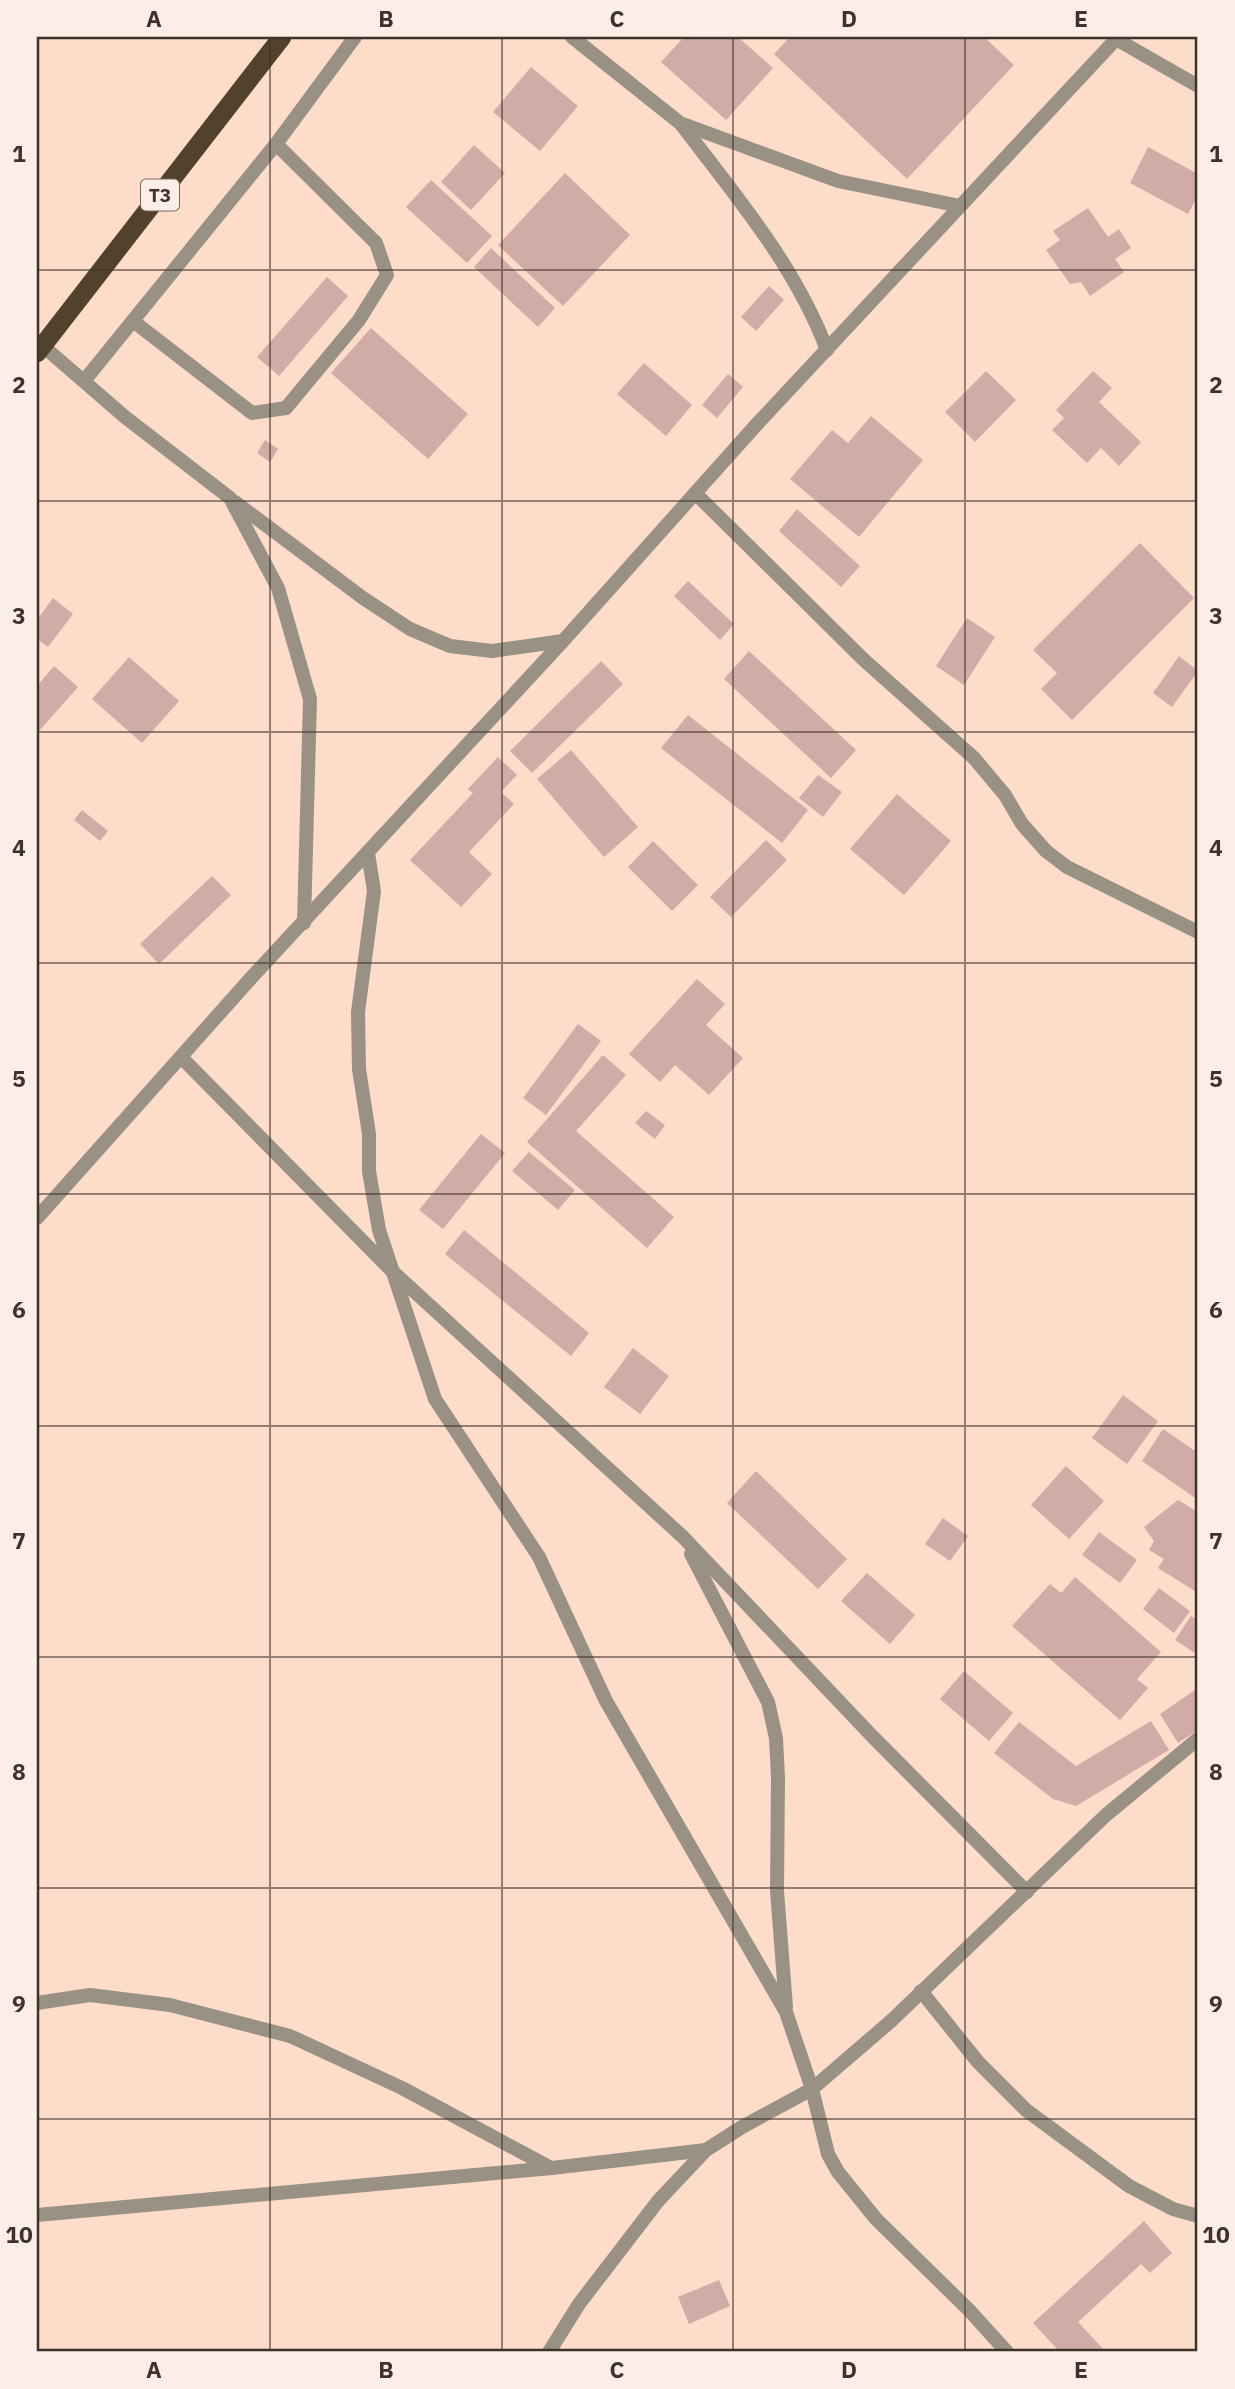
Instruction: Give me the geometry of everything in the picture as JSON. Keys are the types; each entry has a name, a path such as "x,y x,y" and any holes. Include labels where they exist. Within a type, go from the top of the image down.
{"highway":[{"name":"T3","path":"40,349 282,37"}],"street":[{"path":"84,381 276,144 355,37"},
{"path":"572,37 680,123 777,253 814,317 827,350"},
{"path":"37,1219 181,1057 563,642 695,493 1117,38 1198,86"},
{"path":"680,123 838,181 960,206"},
{"path":"133,321 252,413 286,408 359,320 387,275 376,243 276,144"},
{"path":"40,349 230,498 363,598 410,629 450,646 492,651 563,642"},
{"path":"695,493 864,660 974,758 1006,795 1022,824 1046,851 1067,867 1198,932"},
{"path":"230,498 278,589 310,699 304,923"},
{"path":"368,853 374,891 358,1012 359,1069 369,1134 369,1171 379,1230 435,1399 539,1558 607,1701 786,2012 811,2089 828,2154 838,2172 876,2219 969,2309 1007,2352"},
{"path":"181,1057 393,1271 683,1537 872,1736 1027,1892"},
{"path":"683,1537 768,1702 776,1738 777,1891 786,2012"},
{"path":"549,2352 579,2304 658,2201 706,2150 811,2089 921,1991 1106,1815 1198,1739"},
{"path":"921,1991 978,2062 1026,2110 1129,2186 1173,2209 1198,2216"},
{"path":"37,2003 90,1995 156,2003 290,2036 401,2088 552,2168"},
{"path":"37,2215 552,2168 706,2150"},
{"path":"991,2335 998,2352"}],"building":[{"path":"684,37 738,37 773,68 726,120 661,62"},
{"path":"790,37 984,37 1014,65 907,179 774,54"},
{"path":"531,67 578,106 540,151 493,112"},
{"path":"474,145 505,173 471,210 441,182"},
{"path":"1148,147 1198,174 1198,195 1188,214 1130,183"},
{"path":"565,173 630,235 563,306 498,245"},
{"path":"431,180 492,236 467,263 406,207"},
{"path":"1088,208 1108,237 1119,229 1131,248 1115,259 1124,272 1090,296 1081,282 1070,284 1046,250 1060,240 1053,231"},
{"path":"491,248 555,308 538,327 474,267"},
{"path":"327,277 348,296 279,376 257,357"},
{"path":"769,286 784,300 756,331 741,317"},
{"path":"371,328 468,414 428,459 331,373"},
{"path":"644,363 692,405 666,436 617,394"},
{"path":"986,371 1016,400 975,442 945,412"},
{"path":"1093,371 1112,388 1099,402 1141,442 1119,466 1101,448 1087,463 1052,430 1064,418 1056,410"},
{"path":"728,374 743,387 717,418 702,405"},
{"path":"871,416 923,460 859,537 790,479 832,430 848,443"},
{"path":"265,440 278,449 270,462 257,453"},
{"path":"797,509 860,566 841,587 779,531"},
{"path":"1140,543 1194,598 1072,720 1041,689 1057,673 1033,650"},
{"path":"688,581 734,624 720,640 674,596"},
{"path":"53,598 73,614 48,647 37,639 37,620"},
{"path":"967,618 995,637 964,685 936,666"},
{"path":"749,651 856,750 831,778 724,679"},
{"path":"1179,656 1198,671 1172,707 1153,693"},
{"path":"129,657 179,701 142,743 92,699"},
{"path":"601,661 623,684 532,773 510,751"},
{"path":"54,666 78,687 39,731 37,686"},
{"path":"688,715 808,810 782,843 661,748"},
{"path":"571,750 638,827 604,857 537,779"},
{"path":"498,757 517,775 501,792 514,804 469,852 492,874 461,907 410,860 473,793 468,789"},
{"path":"818,775 842,792 823,817 799,798"},
{"path":"897,794 951,841 904,895 850,849"},
{"path":"82,810 108,831 100,841 74,820"},
{"path":"766,840 787,860 731,917 710,897"},
{"path":"653,841 698,885 672,911 628,867"},
{"path":"212,876 231,895 159,964 140,944"},
{"path":"697,979 725,1004 706,1025 743,1058 709,1095 675,1065 660,1082 629,1054"},
{"path":"578,1024 601,1041 546,1115 523,1098"},
{"path":"603,1055 626,1075 576,1131 674,1217 647,1248 527,1142"},
{"path":"646,1111 665,1125 655,1139 635,1123"},
{"path":"481,1134 505,1153 443,1229 419,1210"},
{"path":"529,1152 575,1190 558,1210 512,1171"},
{"path":"464,1230 589,1333 571,1356 445,1254"},
{"path":"633,1348 669,1376 640,1414 604,1387"},
{"path":"1123,1395 1158,1421 1127,1464 1092,1438"},
{"path":"1163,1429 1198,1453 1198,1500 1142,1461"},
{"path":"1066,1466 1104,1501 1069,1539 1031,1505"},
{"path":"756,1471 847,1559 818,1589 727,1503"},
{"path":"1178,1500 1198,1512 1198,1593 1158,1568 1164,1559 1149,1550 1154,1541 1144,1527"},
{"path":"943,1518 968,1536 950,1561 925,1544"},
{"path":"1099,1532 1137,1560 1120,1583 1082,1555"},
{"path":"867,1573 915,1615 890,1644 841,1601"},
{"path":"1075,1577 1161,1652 1137,1679 1148,1688 1120,1720 1012,1626 1050,1584 1061,1593"},
{"path":"1159,1588 1190,1611 1174,1633 1143,1609"},
{"path":"1191,1616 1198,1620 1198,1655 1175,1640"},
{"path":"964,1671 1013,1713 989,1741 940,1699"},
{"path":"1198,1688 1198,1730 1178,1743 1160,1714"},
{"path":"1151,1721 1169,1750 1076,1806 1053,1799 994,1753 1019,1722 1076,1766"},
{"path":"1144,2221 1172,2253 1150,2273 1141,2264 1078,2322 1106,2352 1060,2352 1033,2323"},
{"path":"719,2280 730,2306 689,2324 678,2297"}]}
